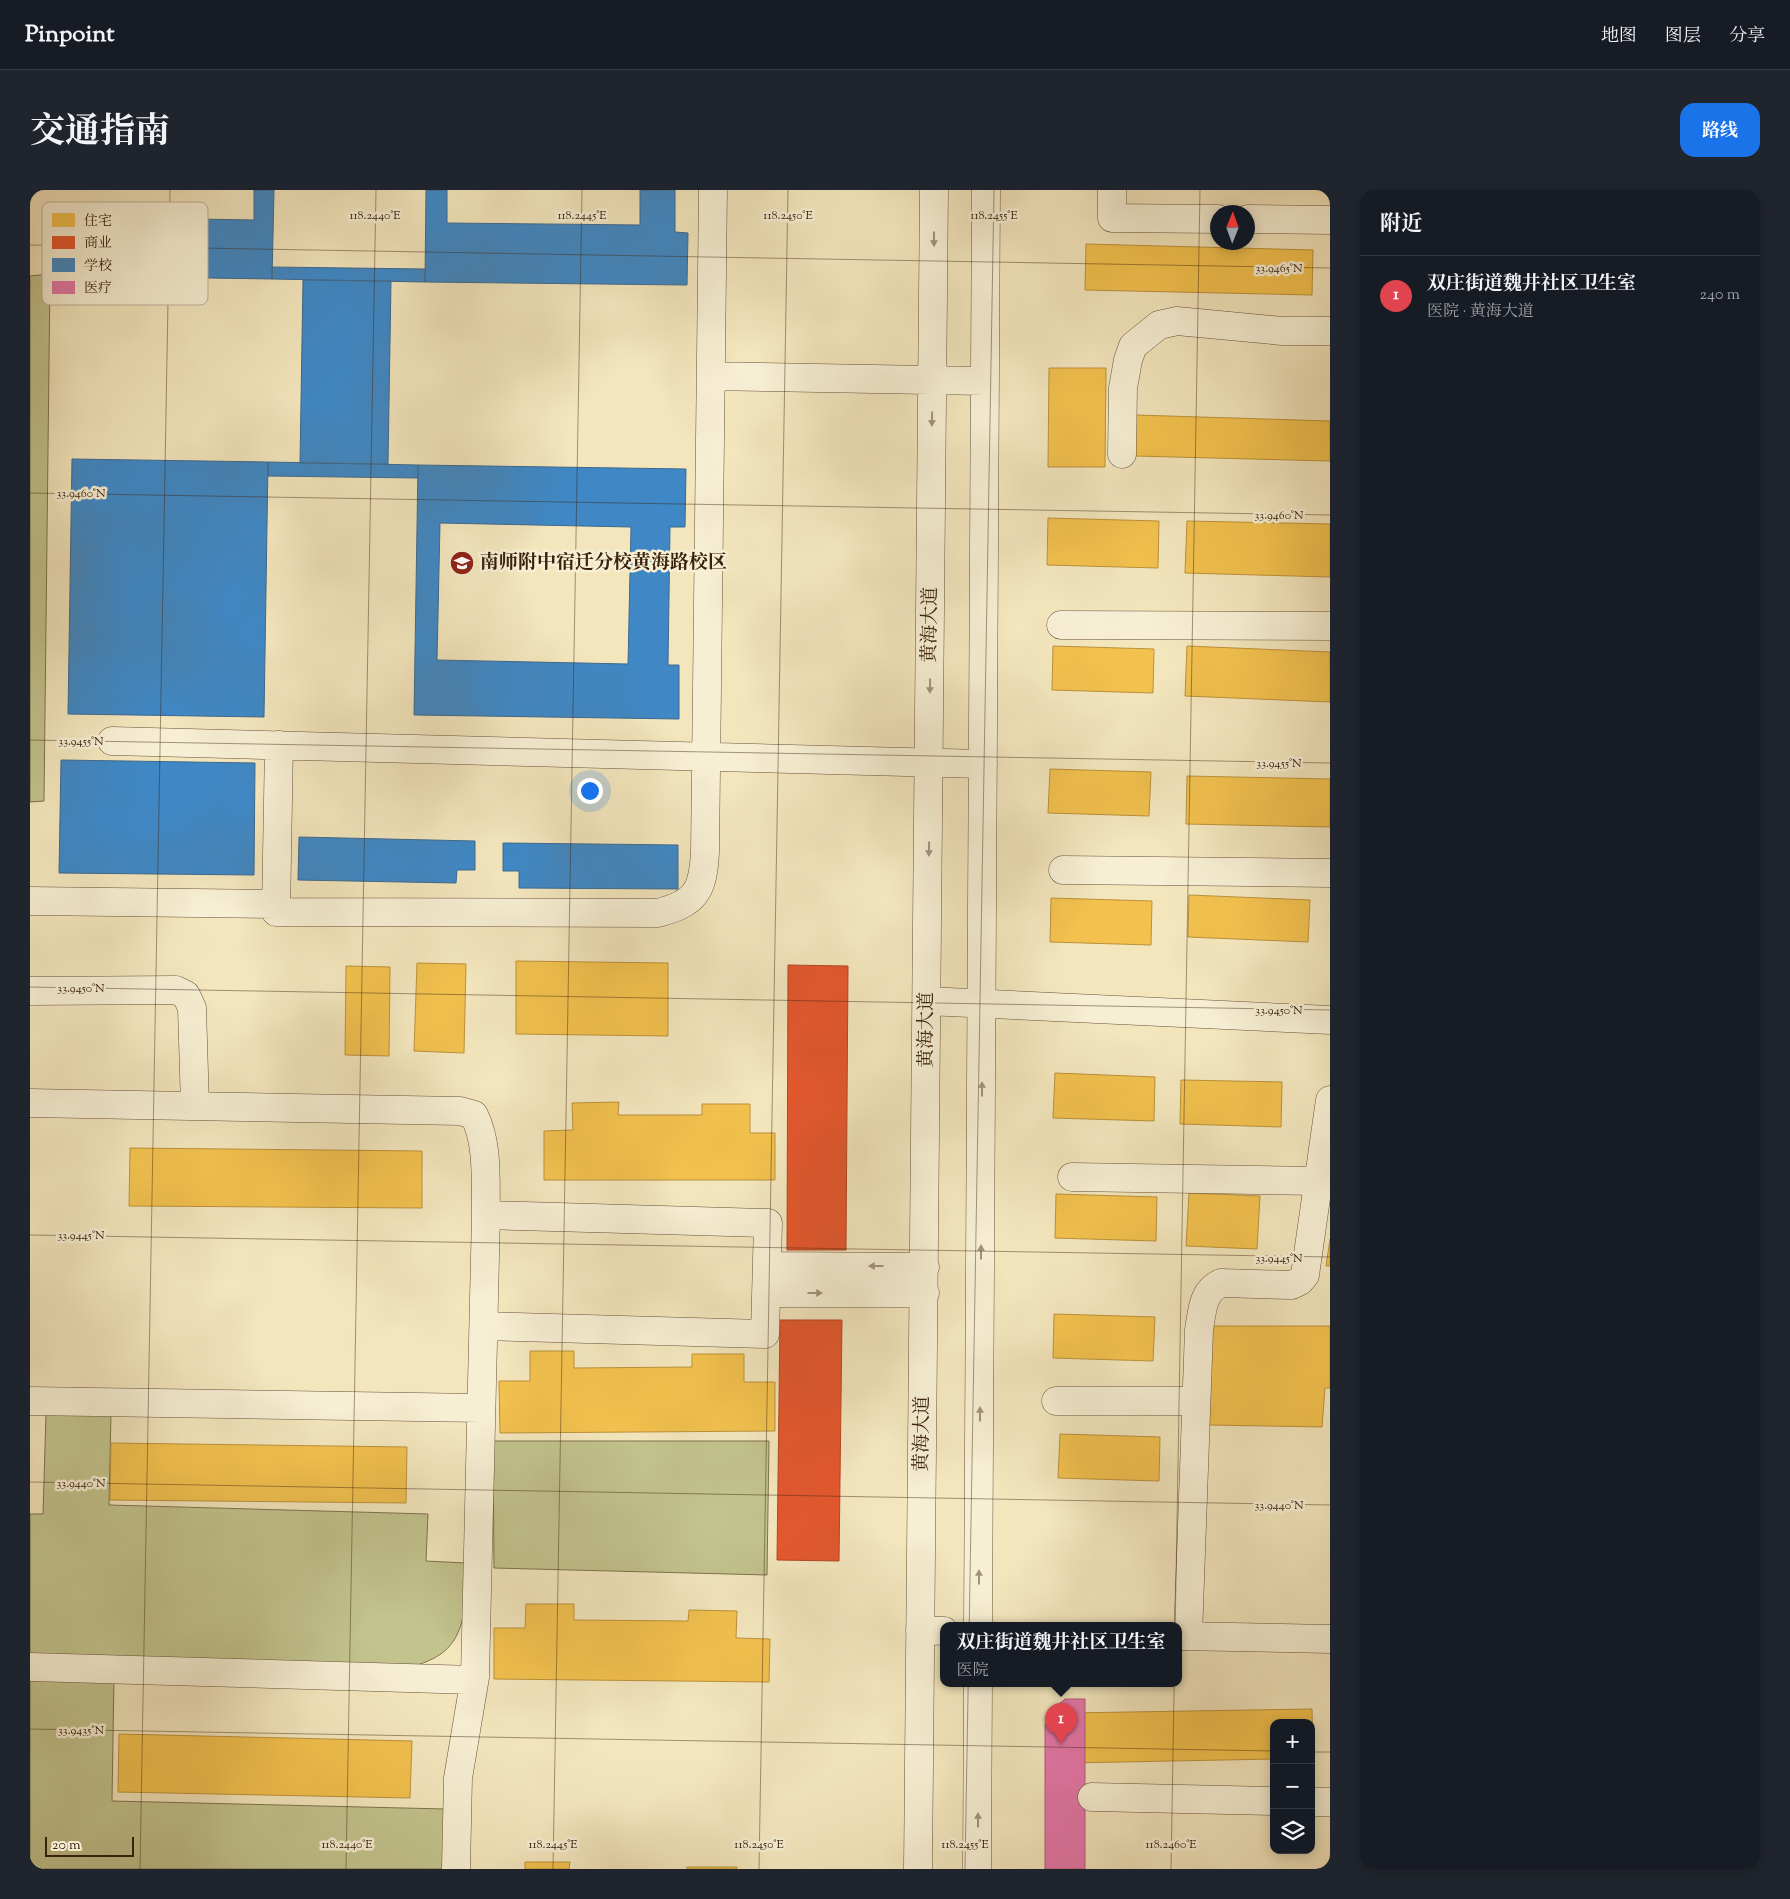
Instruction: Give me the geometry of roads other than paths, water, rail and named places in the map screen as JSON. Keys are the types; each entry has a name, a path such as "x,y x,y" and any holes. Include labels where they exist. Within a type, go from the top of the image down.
{"street":[{"path":"278,745 276,912 658,913 679,908 692,899 704,868 713,190"},
{"name":"黄海大道","path":"918,1869 932,1630 925,1280 934,190"},
{"path":"978,1622 986,190"},
{"path":"1112,190 1112,218 1210,219"},
{"path":"1255,219 1330,220"},
{"path":"1122,454 1123,388 1128,360 1133,346 1159,325 1177,321 1282,331 1330,331"},
{"path":"711,376 985,381"},
{"path":"1061,625 1330,626"},
{"path":"112,741 983,764"},
{"path":"1064,870 1330,873"},
{"path":"30,902 276,904"},
{"path":"30,990 176,990 186,996 192,1008 195,1106"},
{"path":"927,1001 982,1002 1330,1020"},
{"path":"1330,1100 1305,1275 1300,1281 1292,1285 1221,1283 1212,1286 1208,1292 1199,1330 1183,1636 1330,1639"},
{"path":"30,1103 460,1111 474,1115 484,1143 486,1216 484,1326 474,1680 458,1778 456,1869"},
{"path":"1072,1177 1319,1181"},
{"path":"484,1326 765,1334 768,1223 486,1216"},
{"path":"767,1266 925,1280"},
{"path":"766,1293 925,1280"},
{"path":"30,1401 481,1408"},
{"path":"1056,1401 1196,1401"},
{"path":"30,1667 474,1680"},
{"path":"977,1869 978,1687"},
{"path":"1092,1797 1270,1801"},
{"path":"1315,1802 1330,1802"}],"place":[{"name":"南师附中宿迁分校黄海路校区","path":"462,563"},
{"name":"双庄街道魏井社区卫生室","path":"1061,1744"}]}
